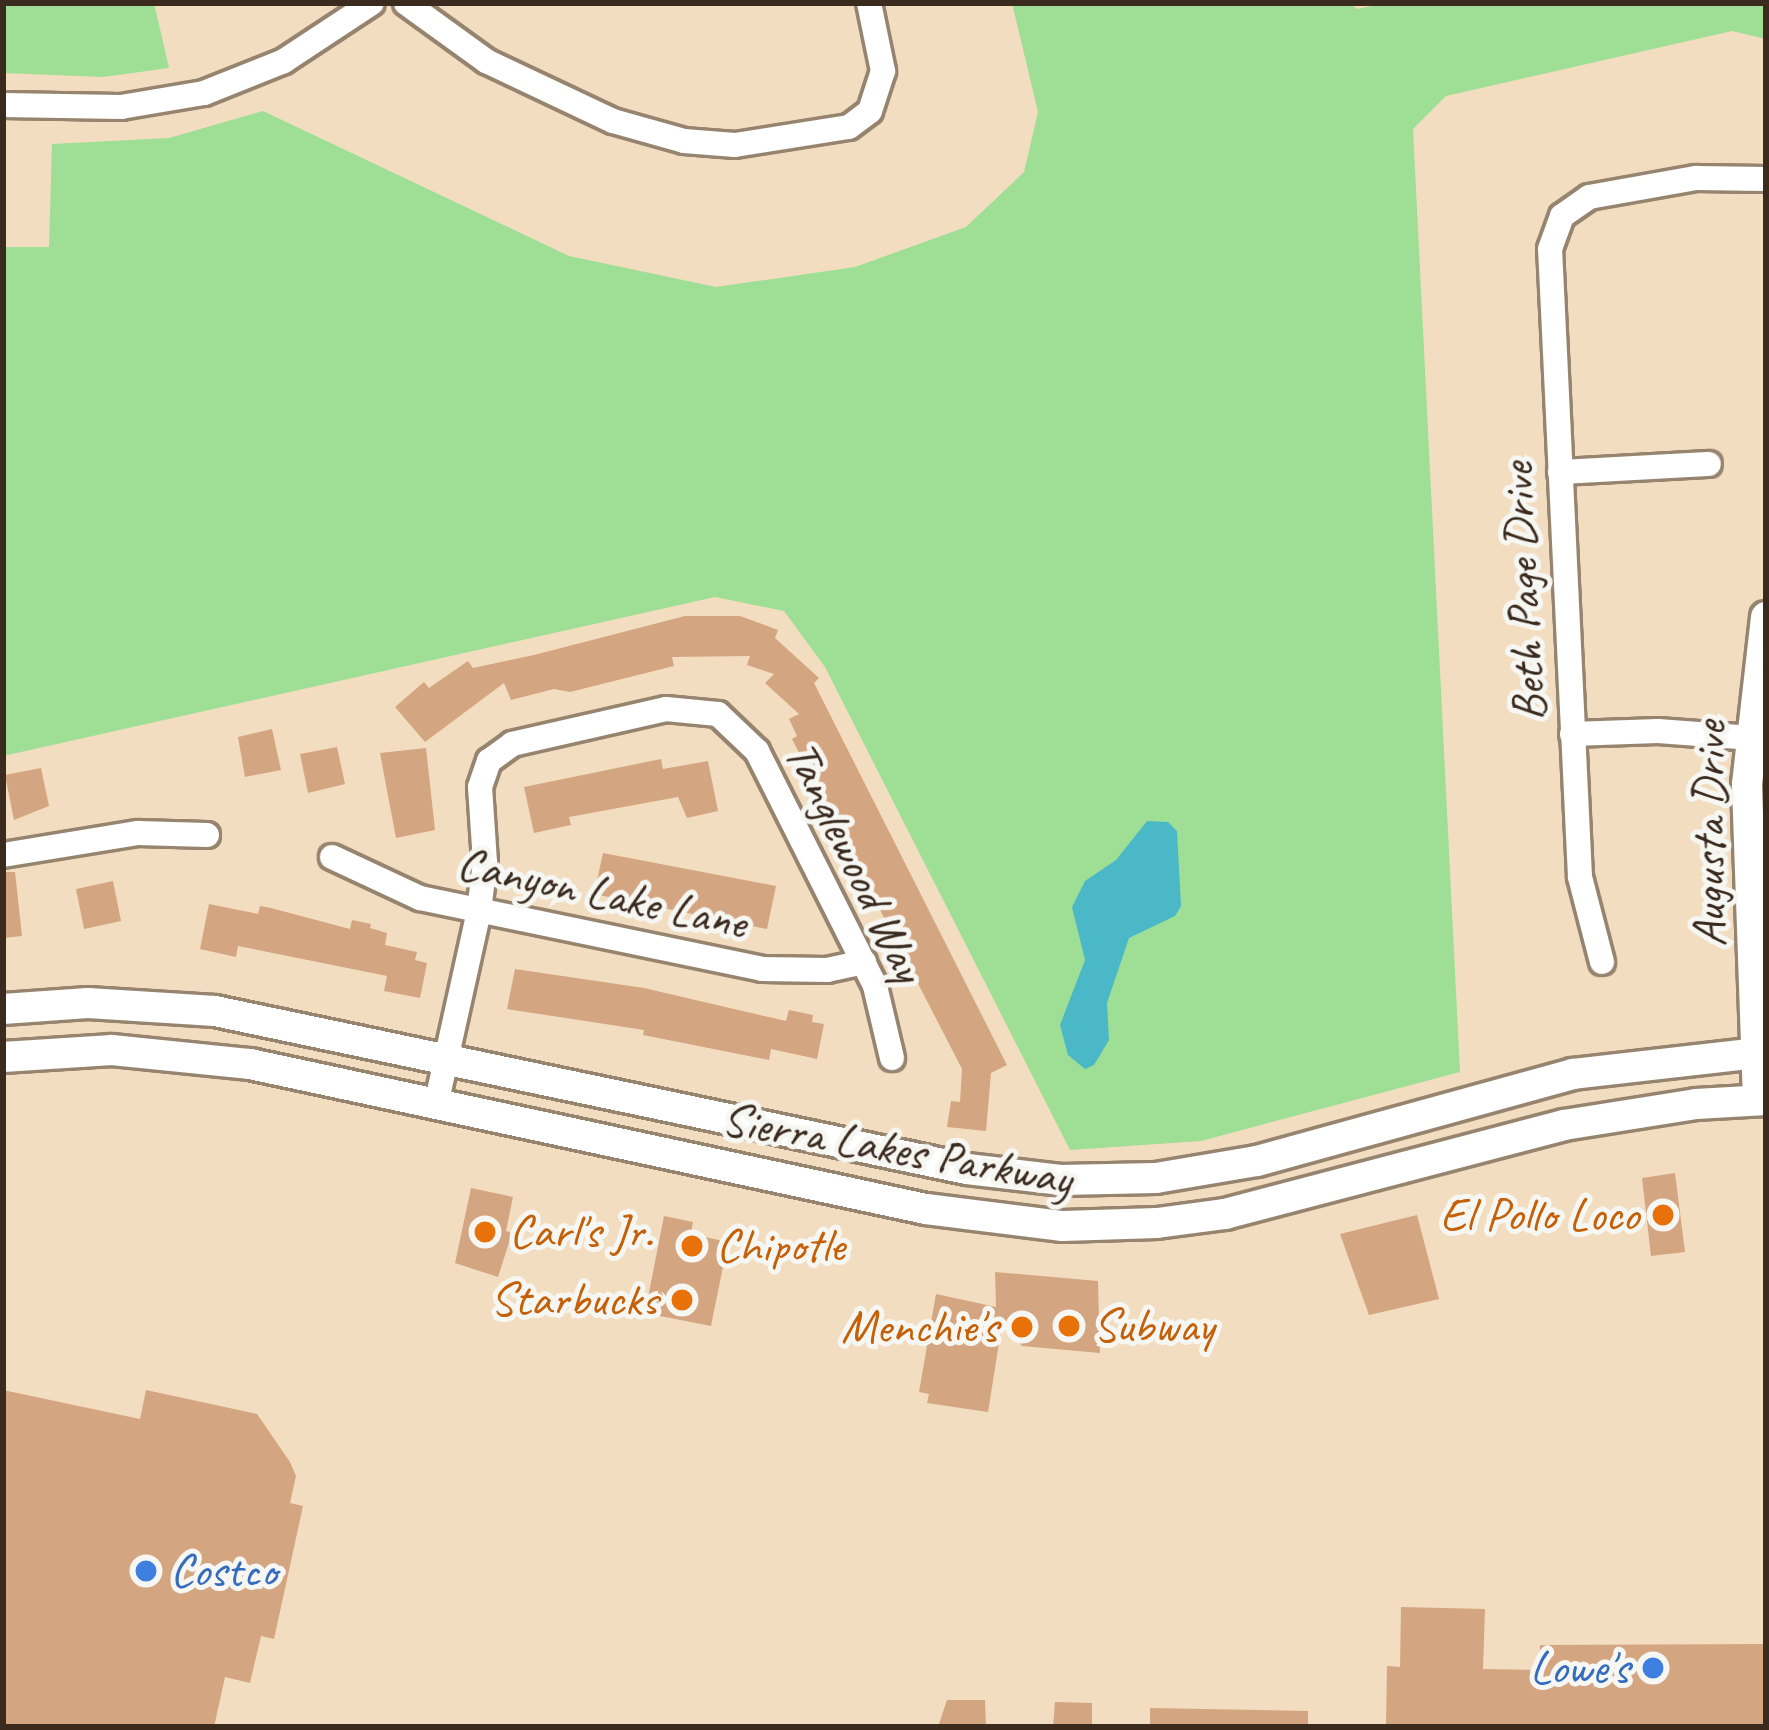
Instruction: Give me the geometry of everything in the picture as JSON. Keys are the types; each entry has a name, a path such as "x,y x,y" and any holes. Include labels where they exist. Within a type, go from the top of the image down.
{"street":[{"path":"3,105 108,108 204,93 284,61 372,3"},
{"path":"406,3 486,61 614,121 684,141 786,141 849,127 877,99 882,59 868,3"},
{"name":"Beth Page Drive","path":"1602,962 1583,906 1549,268 1562,216 1574,204 1605,193 1696,178 1766,179"},
{"path":"1560,472 1709,464"},
{"name":"Augusta Drive","path":"1762,1100 1758,738 1766,617"},
{"name":"Tanglewood Way","path":"478,911 485,862 480,787 489,761 512,744 666,709 718,714 757,751 863,962 882,1009 892,1058"},
{"path":"1572,734 1658,731 1758,738"},
{"path":"3,855 138,832 207,835"},
{"name":"Canyon Lake Lane","path":"332,857 388,888 478,911 762,968 827,970 863,962"},
{"path":"436,1106 478,911"},
{"name":"Sierra Lakes Parkway","path":"3,1010 152,1004 448,1059 967,1169 1060,1180 1156,1178 1256,1161 1573,1074 1762,1052"},
{"name":"Sierra Lakes Parkway","path":"3,1057 112,1050 206,1057 926,1209 1088,1227 1156,1223 1248,1209 1473,1146 1610,1115 1762,1100"}],"green space":[{"path":"3,3 154,3 169,68 103,77 3,73"},
{"path":"1012,3 1350,3 1357,9 1386,3 1766,3 1766,39 1732,31 1446,96 1413,129 1460,1072 1201,1141 1070,1150 825,667 784,611 715,597 3,756 3,247 49,247 52,144 169,138 263,111 569,256 716,287 855,267 966,227 1024,172 1038,112"}],"water":[{"path":"1147,821 1168,822 1177,831 1181,906 1175,916 1129,938 1107,1003 1109,1040 1094,1065 1085,1069 1068,1055 1060,1025 1085,960 1072,907 1085,881 1116,860"}],"building":[{"path":"685,616 740,616 778,630 775,638 819,678 814,683 1007,1065 991,1073 986,1131 947,1127 951,1101 960,1102 962,1069 792,739 797,736 789,719 799,714 765,683 774,674 747,665 750,656 672,657 674,666 570,692 554,689 511,700 504,683 425,742 395,707 424,682 429,688 468,661 473,668"},
{"path":"272,729 281,770 245,777 238,737"},
{"path":"337,747 345,784 308,793 300,754"},
{"path":"426,748 435,830 396,838 380,753"},
{"path":"661,759 663,769 708,761 718,811 687,818 678,797 569,817 571,825 534,833 524,787"},
{"path":"41,768 49,806 14,820 5,775"},
{"path":"603,853 776,886 767,929 594,894"},
{"path":"3,872 15,872 22,936 3,938"},
{"path":"113,881 121,921 84,929 76,889"},
{"path":"209,904 258,914 260,906 350,929 352,920 371,924 370,928 387,933 385,945 417,952 415,960 427,963 420,998 384,991 387,976 238,946 236,957 200,949"},
{"path":"515,969 644,988 786,1021 789,1010 813,1015 812,1022 824,1024 817,1059 771,1049 769,1060 643,1035 644,1030 507,1009"},
{"name":"El Pollo Loco","path":"1675,1173 1685,1252 1651,1256 1642,1178"},
{"name":"Carl's Jr.","path":"471,1188 513,1197 506,1231 512,1233 498,1277 455,1263"},
{"path":"1417,1215 1439,1299 1369,1315 1340,1234"},
{"path":"664,1216 693,1222 691,1234 728,1242 711,1326 645,1313"},
{"path":"995,1272 1098,1281 1100,1353 1022,1346 1003,1318 988,1412 927,1403 929,1394 919,1392 936,1294 996,1307"},
{"name":"Costco","path":"3,1390 140,1419 146,1390 257,1414 290,1462 296,1476 290,1503 303,1506 274,1639 261,1636 250,1683 225,1677 214,1727 3,1727"},
{"name":"Lowe's","path":"1401,1607 1485,1609 1483,1669 1540,1670 1540,1645 1766,1644 1766,1727 1386,1727 1387,1666 1400,1667"},
{"path":"947,1700 985,1700 986,1727 938,1727"},
{"path":"1055,1702 1092,1703 1092,1727 1053,1727"},
{"path":"1150,1708 1308,1711 1308,1727 1150,1727"}],"place":[{"name":"El Pollo Loco","path":"1663,1215"},
{"name":"Carl's Jr.","path":"485,1232"},
{"name":"Chipotle","path":"692,1246"},
{"name":"Starbucks","path":"682,1300"},
{"name":"Subway","path":"1069,1326"},
{"name":"Menchie's","path":"1022,1327"},
{"name":"Costco","path":"146,1571"},
{"name":"Lowe's","path":"1653,1668"}]}
